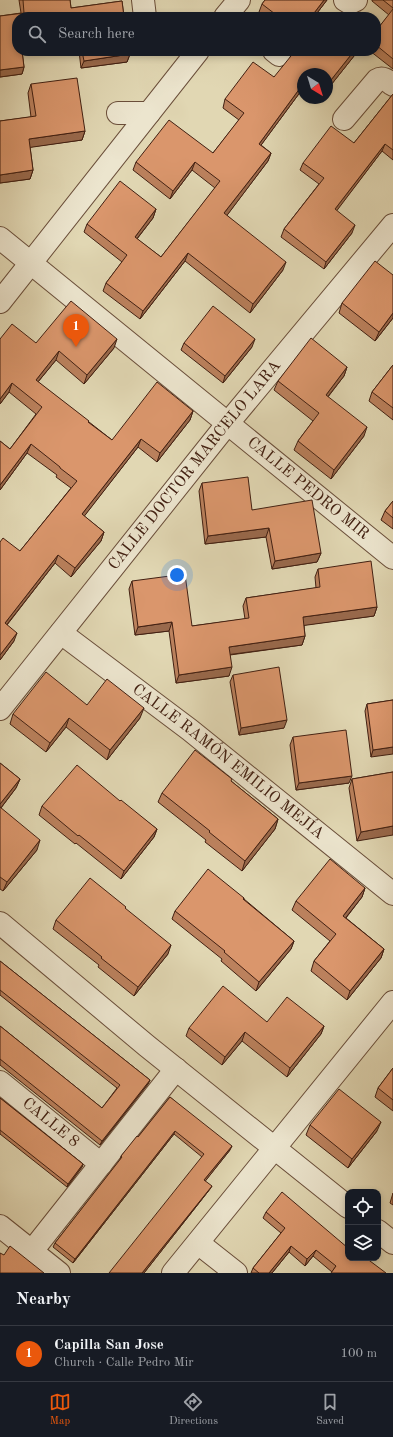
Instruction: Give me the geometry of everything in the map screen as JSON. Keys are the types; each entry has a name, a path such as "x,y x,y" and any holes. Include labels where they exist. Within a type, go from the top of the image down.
{"street":[{"path":"144,0 145,12"},
{"path":"344,0 350,3 356,0"},
{"path":"0,302 194,56"},
{"path":"344,119 377,80 380,78 385,79 393,85"},
{"path":"118,113 149,113"},
{"name":"CALLE DOCTOR MARCELO LARA","path":"0,709 228,423 393,225"},
{"name":"CALLE PEDRO MIR","path":"0,238 30,264 393,558"},
{"name":"CALLE RAMÓN EMILIO MEJÍA","path":"61,633 190,730 393,894"},
{"path":"0,923 176,1069 345,1205"},
{"path":"173,1273 393,1002"},
{"path":"32,1251 176,1069"},
{"name":"CALLE 8","path":"0,1082 101,1164"},
{"path":"0,1226 59,1273"},
{"path":"381,1233 393,1243"},
{"path":"198,1243 236,1273"}],"building":[{"path":"23,0 70,0 71,8 122,1 123,12 24,12"},
{"path":"265,0 324,0 315,12 272,12 262,4"},
{"path":"383,0 393,0 393,8"},
{"path":"393,9 393,59 381,49 381,24"},
{"path":"12,14 12,56 23,56 24,67 0,70 0,16"},
{"path":"83,56 117,56 84,61"},
{"path":"291,56 350,56 333,77 333,68 297,68 297,92 259,144 271,153 224,213 286,262 253,304 188,253 143,311 106,283 127,255 87,224 120,181 156,209 135,237 161,257 220,181 195,162 173,191 136,162 169,120 213,153 244,113 225,99 253,62 274,77"},
{"path":"77,78 85,131 29,139 33,170 0,175 0,121 36,116 31,84"},
{"path":"393,94 393,150 385,144 335,209 355,225 326,262 284,229 324,178 303,163 331,126 354,143"},
{"path":"375,261 393,275 393,313 379,332 342,303"},
{"path":"71,301 117,339 87,375 59,351 36,380 112,440 157,382 193,411 160,453 141,439 82,514 104,532 75,568 58,555 5,623 17,633 0,655 0,542 3,538 20,551 77,481 31,444 0,485 0,441 10,449 42,407 12,383 0,399 0,339 12,324 36,343"},
{"path":"213,306 255,339 225,376 184,343"},
{"path":"311,338 347,367 326,395 367,427 334,470 298,441 319,413 278,381"},
{"path":"393,365 393,408 372,392"},
{"path":"248,477 252,510 312,500 321,553 275,561 269,528 208,536 202,483"},
{"path":"393,501 393,518 385,511"},
{"path":"371,561 377,607 303,617 305,636 229,647 232,667 179,675 172,622 138,627 132,581 185,574 192,626 249,618 246,598 320,587 318,569"},
{"path":"279,667 287,720 241,728 233,675"},
{"path":"46,672 87,705 107,679 144,708 110,750 69,718 50,743 13,714"},
{"path":"393,700 393,747 373,750 367,704"},
{"path":"346,730 352,776 299,783 293,737"},
{"path":"195,750 232,779 231,781 278,819 245,861 162,793"},
{"path":"0,763 20,779 0,804"},
{"path":"77,765 120,801 121,800 157,829 124,871 42,806"},
{"path":"393,772 393,826 361,832 352,779"},
{"path":"0,807 40,840 7,882 0,877"},
{"path":"330,859 365,888 343,916 384,949 350,991 314,961 336,934 296,901"},
{"path":"208,869 294,941 259,982 224,952 225,951 175,911"},
{"path":"90,878 171,945 138,987 56,920"},
{"path":"0,961 150,1080 102,1141 0,1059 0,1026 102,1108 120,1085 0,990"},
{"path":"223,986 267,1022 287,997 324,1026 290,1068 245,1032 225,1057 189,1028"},
{"path":"393,1068 393,1100 378,1088"},
{"path":"339,1089 381,1122 352,1159 310,1125"},
{"path":"170,1097 232,1146 204,1180 212,1186 142,1273 109,1273 204,1154 175,1131 75,1259 55,1243 122,1157 121,1156"},
{"path":"0,1098 83,1164 68,1184 0,1130"},
{"path":"282,1192 345,1245 345,1261 370,1261 386,1273 331,1273 336,1266 316,1250 307,1259 291,1246 269,1273 259,1273 253,1268 285,1228 266,1212"},
{"path":"10,1246 44,1273 0,1273 0,1253 4,1255"}],"place":[{"name":"Capilla San Jose","path":"76,347"}]}
